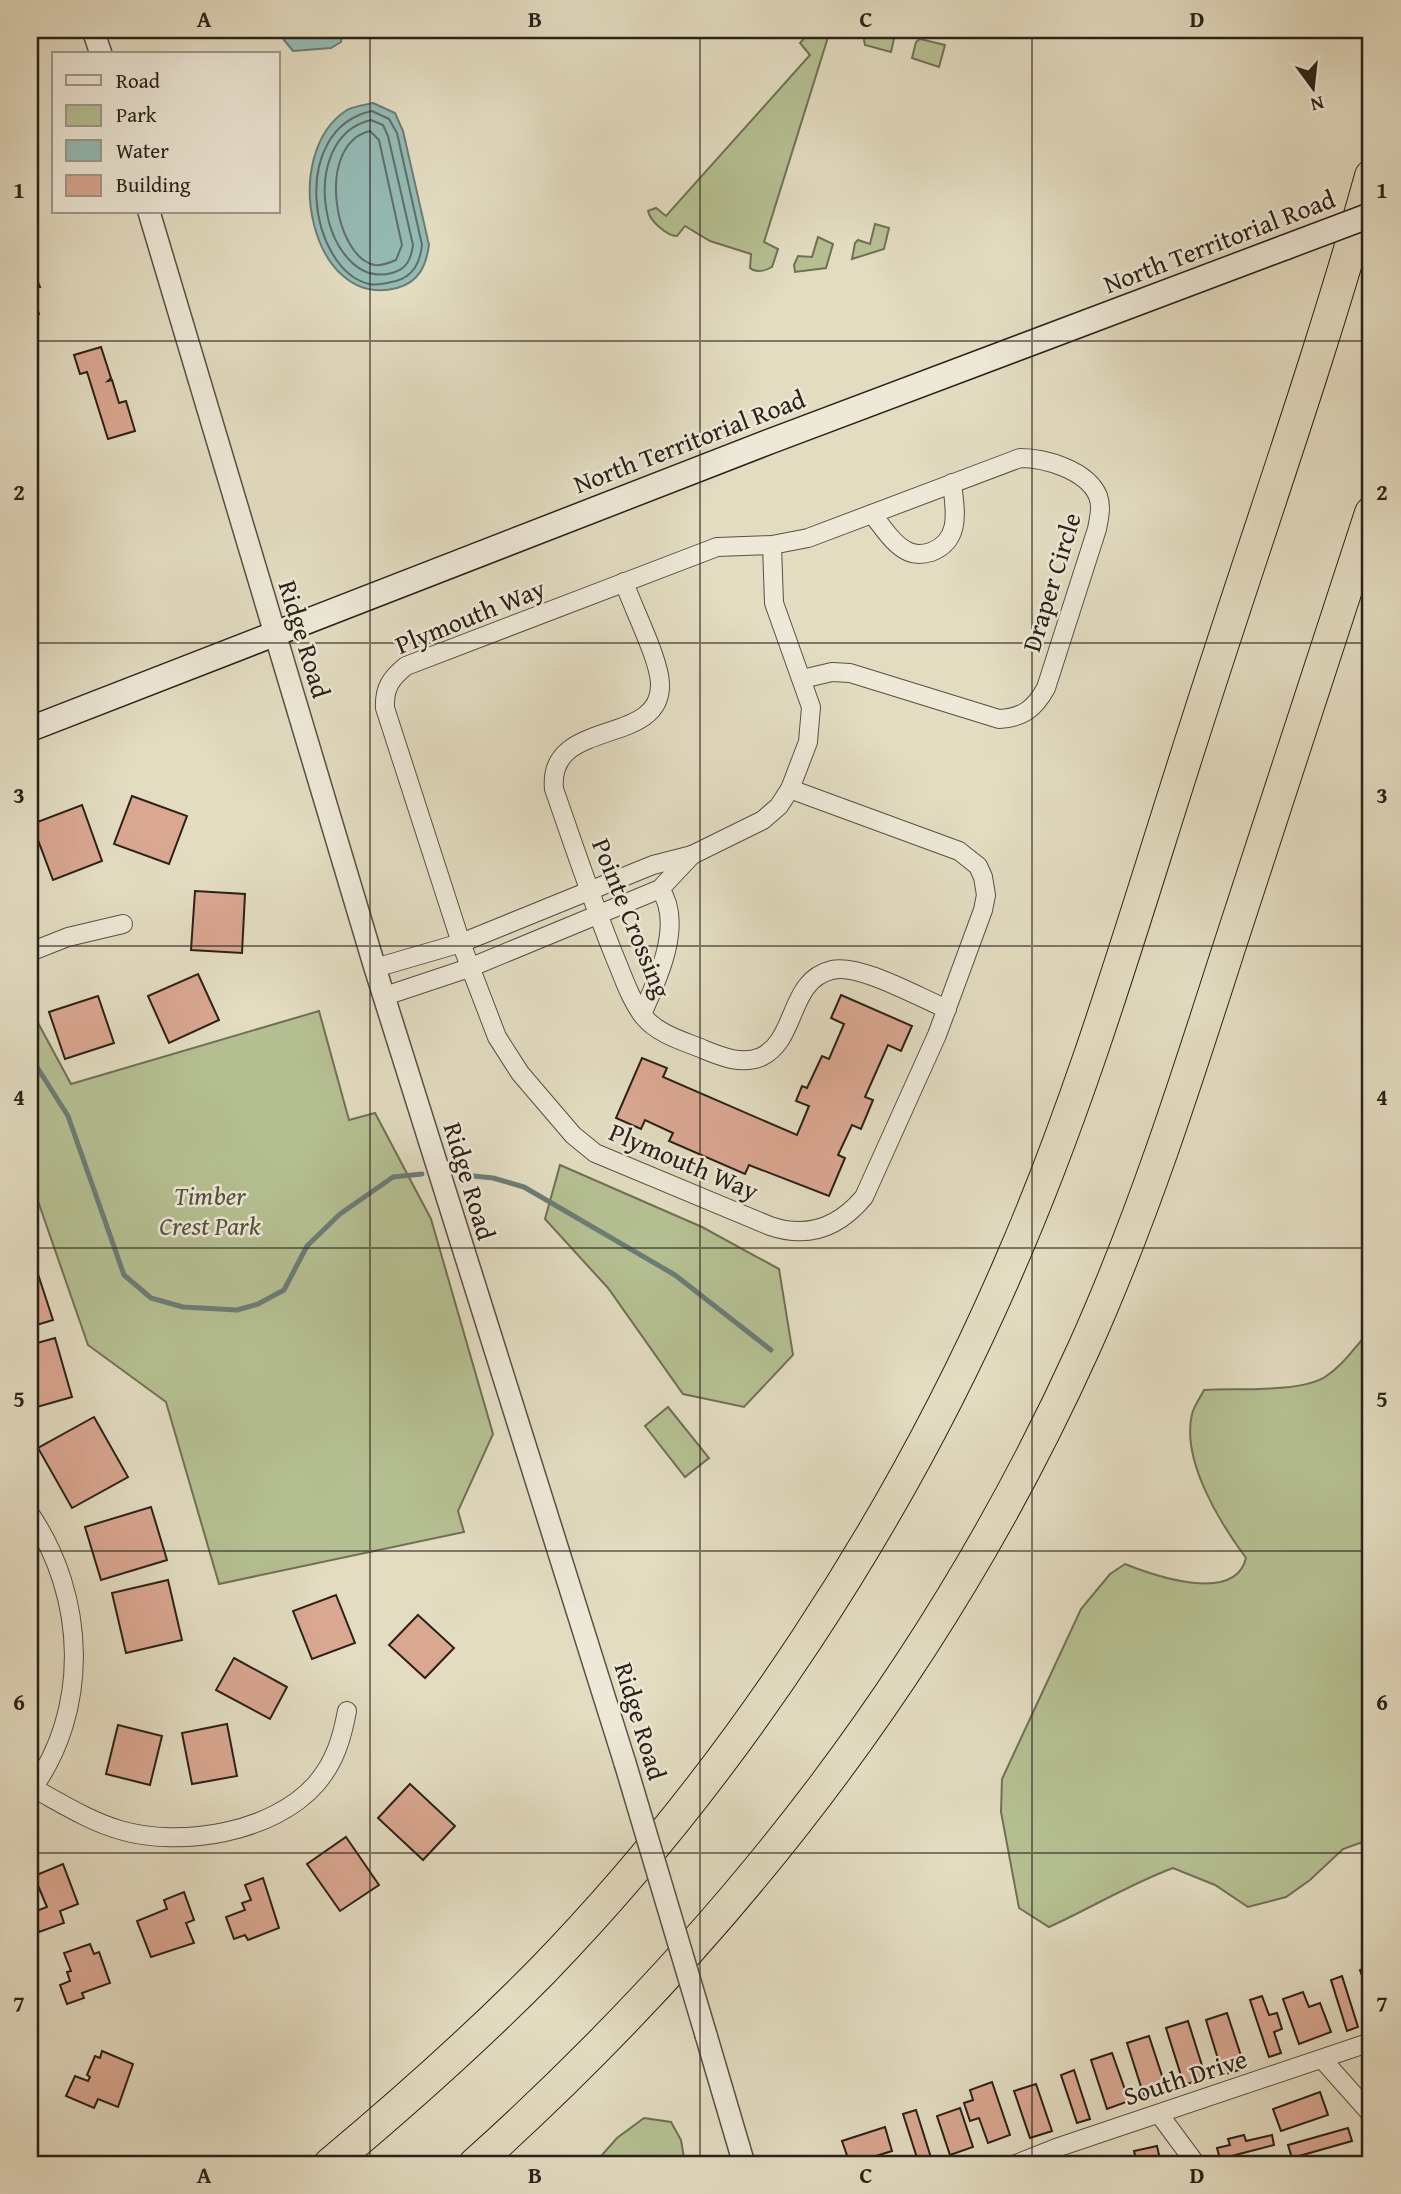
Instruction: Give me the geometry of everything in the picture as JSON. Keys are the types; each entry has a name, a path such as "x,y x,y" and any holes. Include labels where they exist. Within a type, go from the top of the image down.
{"highway":[{"path":"330,2164 463,2048 544,1968 637,1865 752,1715 811,1631 894,1497 937,1417 1009,1266 1079,1087 1371,176"},
{"path":"475,2164 608,2039 695,1947 755,1877 819,1796 911,1664 1004,1507 1084,1347 1163,1151 1371,513"}],"main road":[{"name":"North Territorial Road","path":"30,729 745,451 1371,215"}],"street":[{"path":"93,30 100,52"},
{"name":"Ridge Road","path":"150,214 375,968 475,1294 625,1763 744,2164"},
{"name":"Draper Circle","path":"772,545 808,538 1011,460 1032,458 1082,477 1098,496 1100,512 1097,529 1046,688 1038,702 1021,716 999,719 849,673 832,672 802,679"},
{"path":"872,514 895,542 911,553 942,548 953,534 956,518 952,483"},
{"path":"375,968 461,943 653,865 692,855 763,820 779,806 790,789 811,728 811,707 774,603 772,545"},
{"name":"Plymouth Way","path":"772,545 717,547 406,666 394,675 388,686 385,708 469,968 503,1046 520,1073 582,1145 770,1226 792,1232 815,1231 833,1224 852,1212 864,1197 947,1010 983,910 986,887 978,866 959,851 790,789"},
{"name":"Pointe Crossing","path":"624,582 658,671 660,691 656,703 636,721 571,747 561,755 553,776 554,789 598,915 633,999 642,1014 666,1034 736,1060 758,1058 770,1052 782,1037 806,986 819,975 832,970 852,970 947,1010"},
{"path":"385,996 469,968 660,888 692,855"},
{"path":"642,1014 657,982 671,916 668,900 660,888"},
{"path":"30,952 68,937 123,925"},
{"path":"30,1514 58,1565 67,1593 74,1643 74,1674 66,1717 48,1764 31,1790 92,1819 138,1834 197,1837 234,1829 277,1812 314,1786 342,1741 347,1711"},
{"name":"South Drive","path":"1023,2163 1371,2042"},
{"path":"1322,2059 1371,2114"},
{"path":"1159,2114 1196,2164"}],"green space":[{"path":"811,30 846,30 842,37 829,34 764,242 778,249 772,267 761,271 752,270 751,254 710,241 685,226 677,236 664,231 648,211 656,208 666,216 810,55 800,43"},
{"path":"868,30 895,34 891,52 865,45"},
{"path":"920,39 945,45 939,67 912,58 916,42"},
{"path":"875,224 889,228 884,249 852,259 858,240 870,244"},
{"path":"818,237 833,244 826,268 795,272 794,265 798,256 812,257"},
{"name":"Timber Crest Park","path":"30,1008 71,1084 319,1011 349,1120 375,1113 431,1219 493,1434 458,1511 464,1532 219,1584 166,1402 88,1345 30,1178"},
{"path":"560,1165 702,1227 779,1269 793,1355 744,1407 683,1394 608,1288 545,1219"},
{"path":"1371,1330 1371,1839 1343,1849 1310,1880 1286,1897 1248,1907 1215,1885 1173,1868 1049,1927 1019,1908 1001,1812 1002,1779 1081,1609 1110,1574 1125,1564 1155,1575 1193,1583 1227,1580 1239,1572 1246,1558 1205,1490 1192,1451 1190,1432 1192,1414 1197,1402 1204,1390 1284,1388 1314,1382 1338,1367"},
{"path":"668,1407 709,1458 685,1477 645,1426"},
{"path":"644,2118 671,2122 681,2140 685,2164 594,2164 617,2138"}],"water":[{"path":"281,30 343,30 341,42 331,48 293,51 284,40"},
{"path":"373,103 395,113 403,131 429,245 420,272 411,282 397,288 367,289 343,276 325,253 314,224 310,192 314,160 326,131 347,110"}],"building":[{"path":"30,263 40,287 31,289 39,314 30,317"},
{"path":"101,347 111,378 108,381 112,380 119,403 126,401 135,431 108,439 87,372 80,374 74,355"},
{"path":"132,796 187,816 169,864 114,844"},
{"path":"82,805 102,861 53,880 32,824"},
{"path":"195,891 245,894 242,953 191,950"},
{"path":"198,974 219,1020 169,1043 148,996"},
{"path":"841,995 912,1026 901,1051 888,1045 865,1097 873,1100 861,1129 852,1125 838,1155 845,1158 829,1196 749,1165 745,1174 669,1141 673,1133 645,1120 641,1129 616,1118 642,1058 667,1068 663,1077 797,1135 809,1106 796,1101 802,1086 807,1088 822,1056 829,1059 844,1024 831,1018"},
{"path":"98,996 114,1043 65,1059 49,1012"},
{"path":"34,1262 53,1320 30,1327 30,1263"},
{"path":"55,1338 72,1397 30,1409 30,1345"},
{"path":"94,1417 128,1477 72,1508 38,1448"},
{"path":"151,1507 167,1560 101,1580 85,1527"},
{"path":"168,1580 182,1640 126,1653 112,1593"},
{"path":"336,1595 355,1643 312,1659 293,1611"},
{"path":"418,1615 454,1648 425,1678 389,1645"},
{"path":"234,1658 287,1687 270,1719 216,1690"},
{"path":"227,1724 237,1776 192,1784 182,1733"},
{"path":"118,1725 162,1736 150,1785 106,1774"},
{"path":"410,1784 455,1826 423,1860 378,1818"},
{"path":"346,1837 379,1885 340,1911 307,1864"},
{"path":"63,1864 78,1904 60,1911 64,1923 39,1932 31,1913 47,1907 34,1876"},
{"path":"263,1878 279,1928 248,1940 245,1935 234,1939 226,1917 245,1910 242,1903 251,1900 245,1885"},
{"path":"184,1892 194,1920 186,1923 194,1943 151,1957 137,1921 167,1909 164,1900"},
{"path":"90,1944 94,1954 99,1952 110,1983 82,1993 84,1998 67,2004 60,1985 70,1981 67,1972 71,1971 64,1953"},
{"path":"1371,1966 1371,2000 1360,1970"},
{"path":"1342,1976 1358,2027 1347,2031 1331,1980"},
{"path":"1303,1992 1309,2007 1320,2003 1331,2032 1299,2044 1283,1999"},
{"path":"1262,1996 1269,2015 1277,2013 1282,2029 1274,2032 1281,2053 1269,2057 1250,2000"},
{"path":"1227,2013 1245,2068 1223,2075 1206,2020"},
{"path":"1188,2021 1206,2078 1184,2085 1166,2028"},
{"path":"1149,2036 1166,2088 1144,2096 1127,2043"},
{"path":"102,2051 133,2064 118,2107 98,2099 94,2108 66,2096 75,2076 88,2081 90,2077 87,2075 95,2056 100,2058"},
{"path":"1112,2053 1129,2101 1107,2109 1091,2060"},
{"path":"1074,2070 1090,2119 1077,2123 1061,2075"},
{"path":"992,2082 1010,2135 988,2143 979,2118 970,2121 964,2103 973,2100 970,2090"},
{"path":"1036,2084 1052,2131 1030,2138 1014,2091"},
{"path":"1320,2092 1328,2115 1281,2131 1273,2109"},
{"path":"960,2108 973,2147 950,2155 937,2116"},
{"path":"916,2110 933,2164 919,2164 903,2114"},
{"path":"885,2127 892,2151 850,2164 842,2141"},
{"path":"1348,2128 1352,2141 1292,2158 1288,2145"},
{"path":"1244,2135 1246,2141 1272,2135 1274,2145 1220,2159 1217,2148 1230,2145 1228,2139"},
{"path":"1157,2146 1161,2164 1137,2164 1134,2151"}],"waterway":[{"path":"30,1056 68,1116 124,1275 151,1298 183,1307 237,1310 258,1304 284,1290 307,1246 340,1214 393,1177 422,1174"},
{"path":"464,1175 493,1178 524,1187 675,1275 771,1350"}]}
